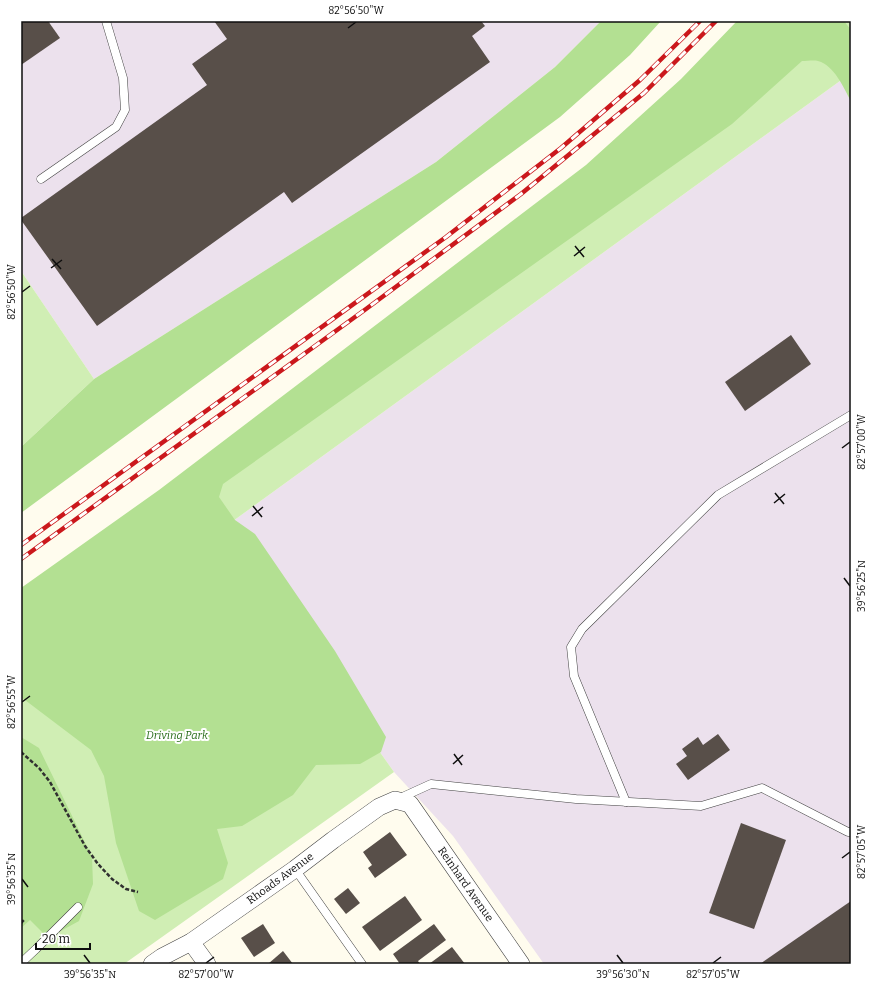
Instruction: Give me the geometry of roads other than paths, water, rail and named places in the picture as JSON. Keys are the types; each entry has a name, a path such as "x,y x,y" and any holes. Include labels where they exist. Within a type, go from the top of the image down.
{"street":[{"name":"Rhoads Avenue","path":"152,964 191,942 295,869 379,807 402,802"},
{"name":"Reinhard Avenue","path":"402,802 521,964"},
{"path":"191,942 207,964"}],"lane":[{"path":"41,179 116,127 125,110 123,78 106,21"},
{"path":"626,802 574,676 571,647 582,629 718,495 851,415"},
{"path":"402,802 431,784 576,799 701,806 762,788 848,832 851,832"},
{"path":"295,869 362,964"},
{"path":"21,963 36,950 78,907"}],"railway":[{"path":"21,545 446,237 561,148 640,80 700,21"},
{"path":"21,559 366,309 521,194 644,93 716,21"}],"park label":[{"name":"Driving Park","path":"177,735"}]}
